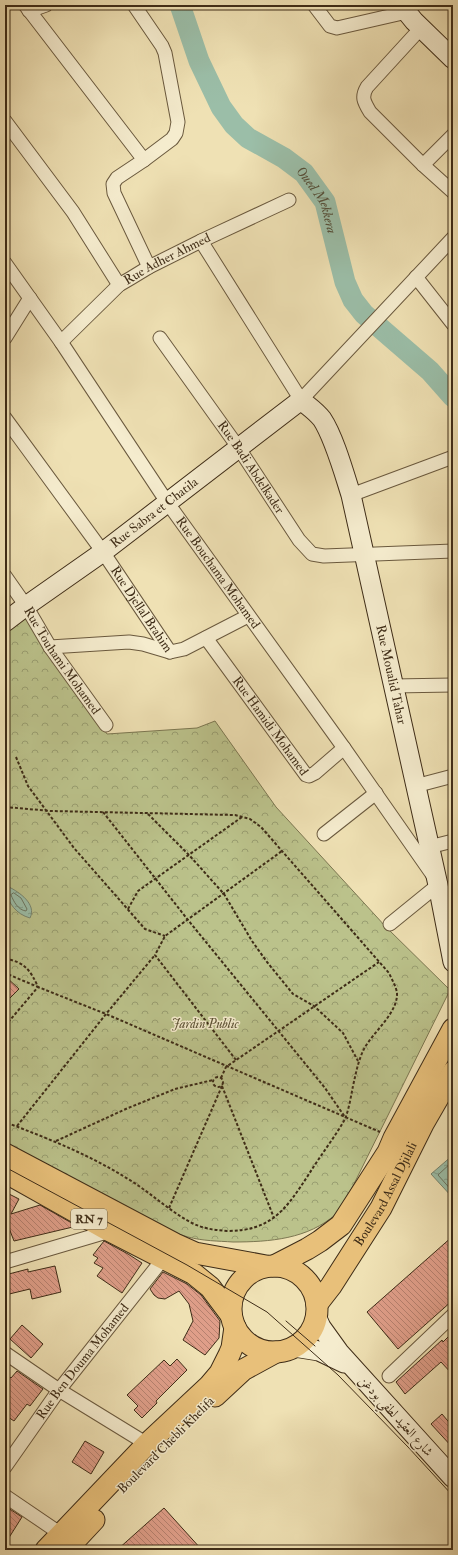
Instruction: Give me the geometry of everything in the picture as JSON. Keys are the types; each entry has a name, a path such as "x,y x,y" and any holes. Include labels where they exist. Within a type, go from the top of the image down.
{"main road":[{"path":"46,1550 64,1542 147,1444 209,1386 220,1373 232,1348 232,1300 236,1288 249,1274 257,1269 270,1266 296,1256 316,1244 341,1225 388,1152 402,1143 441,1082 453,1029"},
{"name":"Boulevard Assal Djilali","path":"316,1310 381,1208 402,1143"},
{"name":"RN 7","path":"5,1154 171,1256 203,1280 233,1321"},
{"name":"RN 7","path":"9,1178 110,1231 171,1256 195,1253 270,1266"},
{"path":"233,1321 240,1336 252,1345 266,1351 285,1349 306,1337 313,1327 316,1310 313,1292 307,1281 298,1273 286,1268 270,1266"},
{"name":"Boulevard Chebli Khelifa","path":"64,1542 116,1496 234,1377 250,1366 285,1349"}],"street":[{"path":"46,5 27,8 144,160"},
{"path":"134,5 166,53 178,122 176,133 172,140 117,178 113,184 114,193 149,267"},
{"path":"314,5 330,26 337,28 404,8 421,28 453,59"},
{"path":"421,28 367,87 363,94 363,102 370,112 453,192"},
{"path":"5,121 73,212 119,285"},
{"path":"424,165 453,135"},
{"name":"Rue Adher Ahmed","path":"61,342 119,285 149,267 289,200"},
{"path":"201,241 301,400 453,238"},
{"name":"Rue Bouchama Mohamed","path":"5,263 61,342 167,502 376,793 437,882"},
{"path":"416,277 453,324"},
{"path":"5,338 30,298"},
{"name":"Rue Badi Abdelkader","path":"160,338 238,447 299,540 312,554 324,556 364,554"},
{"name":"Rue Sabra et Chatila","path":"5,622 103,552 301,400"},
{"name":"Rue Moualid Tahar","path":"301,400 314,410 322,419 330,434 351,495 437,882 453,962"},
{"name":"Rue Djellal Brahim","path":"5,418 103,552 170,652 184,650 248,616"},
{"path":"351,495 453,457"},
{"path":"364,554 453,551"},
{"name":"Rue Touhami Mohamed","path":"5,576 26,606 50,647 106,725"},
{"name":"Rue Hamidi Mohamed","path":"206,638 306,775 309,776 315,773 344,748"},
{"path":"50,647 129,642 143,644 170,652"},
{"path":"393,686 453,685"},
{"path":"415,786 453,776"},
{"path":"324,834 376,793"},
{"path":"429,847 453,841"},
{"path":"390,924 437,882"},
{"path":"5,1262 110,1231"},
{"name":"Rue Ben Douma Mohamed","path":"5,1467 59,1390 171,1256"},
{"path":"316,1310 321,1327 328,1338 355,1371"},
{"path":"389,1376 453,1315"},
{"path":"285,1349 319,1351 329,1354 344,1362 355,1371"},
{"path":"5,1353 59,1390 147,1444"},
{"name":"شارع العقيد لطفي بودغن","path":"355,1371 453,1478"},
{"path":"5,1496 64,1542"}],"path":[{"path":"16,757 28,786 74,848 145,929 165,936"},
{"path":"5,807 103,812 235,815 250,819 262,827 379,962 389,974 397,993 396,1003 391,1012 372,1036 359,1062 345,1118 291,1202 274,1218 254,1228 238,1231 207,1229 192,1223 168,1208 124,1176 76,1150 5,1122"},
{"path":"103,812 188,920 325,1088 345,1118"},
{"path":"148,813 224,894 252,941 293,994 314,1006 343,1033 359,1062"},
{"path":"128,909 138,891 242,817"},
{"path":"17,1126 155,955 165,936 282,851"},
{"path":"155,955 236,1060"},
{"path":"5,959 17,960 33,976 38,987"},
{"path":"221,1078 226,1067 379,962"},
{"path":"5,972 106,1014 402,1143"},
{"path":"5,1026 38,987"},
{"path":"56,1141 128,1108 175,1089 213,1080 216,1077 221,1078"},
{"path":"168,1208 224,1082 221,1078"},
{"path":"213,1080 214,1086 222,1086"},
{"path":"222,1086 274,1218"}],"green space":[{"name":"Jardin Public","path":"26,616 107,734 197,728 215,721 276,807 386,927 450,990 348,1196 336,1214 313,1229 288,1237 261,1241 216,1241 185,1236 165,1230 5,1146 5,625"}],"water":[{"path":"9,887 22,895 29,903 32,913 30,918 21,914 11,904 5,890"},
{"path":"453,1155 453,1198 431,1174"}],"building":[{"path":"5,976 19,989 5,1003"},
{"path":"5,1192 19,1199 11,1214 40,1205 77,1226 14,1241 7,1223 5,1227"},
{"path":"453,1236 453,1300 398,1349 367,1312"},
{"path":"104,1241 142,1263 122,1293 97,1276 103,1268 94,1263 98,1258 93,1255"},
{"path":"55,1266 61,1292 32,1299 30,1289 5,1295 5,1275 28,1269 28,1272"},
{"path":"163,1272 187,1284 201,1295 220,1321 219,1338 205,1355 183,1340 193,1321 189,1304 179,1291 165,1299 158,1298 150,1289"},
{"path":"22,1325 43,1344 31,1358 10,1339"},
{"path":"453,1332 453,1375 441,1362 405,1394 396,1382 442,1340 443,1342"},
{"path":"177,1359 187,1370 156,1401 157,1403 142,1418 134,1410 138,1406 127,1395 164,1360 170,1366"},
{"path":"17,1371 43,1389 30,1406 27,1404 14,1421 5,1415 5,1372 11,1378"},
{"path":"442,1414 453,1427 453,1448 431,1424"},
{"path":"85,1441 104,1452 91,1474 72,1462"},
{"path":"5,1506 22,1517 5,1544"},
{"path":"164,1508 202,1550 117,1550"}],"waterway":[{"name":"Oued Mekkera","path":"180,5 199,61 221,107 234,125 248,138 284,158 304,173 325,202 345,282 353,300 364,314 430,371 453,397"}],"tram line":[{"path":"5,1167 187,1265 267,1312 338,1375 453,1496"},
{"path":"286,1321 315,1346"}]}
